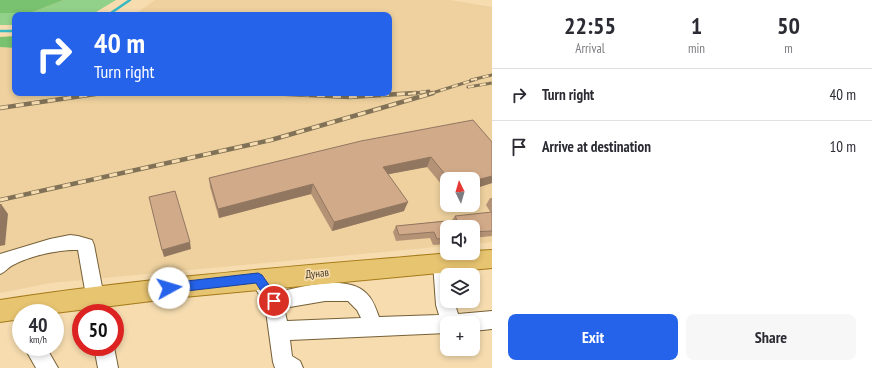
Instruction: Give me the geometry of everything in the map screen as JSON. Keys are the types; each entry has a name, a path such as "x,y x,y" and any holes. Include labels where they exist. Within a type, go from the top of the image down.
{"main road":[{"name":"Дунав","path":"103,304 258,278 492,258"}],"street":[{"path":"0,266 5,260 12,257 68,242 79,241 86,245 97,304"},
{"path":"442,263 445,305 449,316"},
{"path":"258,278 274,301 283,362 293,368"},
{"path":"274,301 335,292 352,294 367,308 373,327"},
{"path":"480,321 492,320"},
{"path":"278,331 440,324"},
{"path":"40,356 48,368"},
{"path":"106,356 108,368"}],"shaded area":[{"path":"155,0 450,0 492,7 492,242 480,243 480,220 440,220 440,247 50,283 0,293 0,47 12,48 12,96 392,96 392,12 138,12"}],"green space":[{"path":"0,0 64,0 33,12 0,13"},
{"path":"64,0 116,0 96,12 33,12"},
{"path":"0,13 12,13 12,25 0,25"},
{"path":"12,36 12,48 0,47 0,37"}],"building":[{"path":"473,120 492,142 492,176 480,179 480,172 443,172 431,157 383,167 408,202 334,222 313,184 218,209 209,178 361,141"},
{"path":"175,191 190,242 162,250 149,197"},
{"path":"492,212 492,231 480,232 480,220 457,220 455,216"},
{"path":"440,222 440,239 437,239 434,232 399,235 396,226"}],"waterway":[{"path":"112,12 130,0"},
{"path":"0,31 12,31"}],"railway":[{"path":"471,80 492,75"},
{"path":"429,94 477,79"},
{"path":"468,87 492,83"},
{"path":"414,93 429,91"},
{"path":"392,94 414,93"},
{"path":"408,94 414,93"},
{"path":"0,200 271,140 433,93"},
{"path":"0,108 82,96"},
{"path":"329,96 366,96"}],"route":[{"path":"169,288 258,278 274,301"}]}
